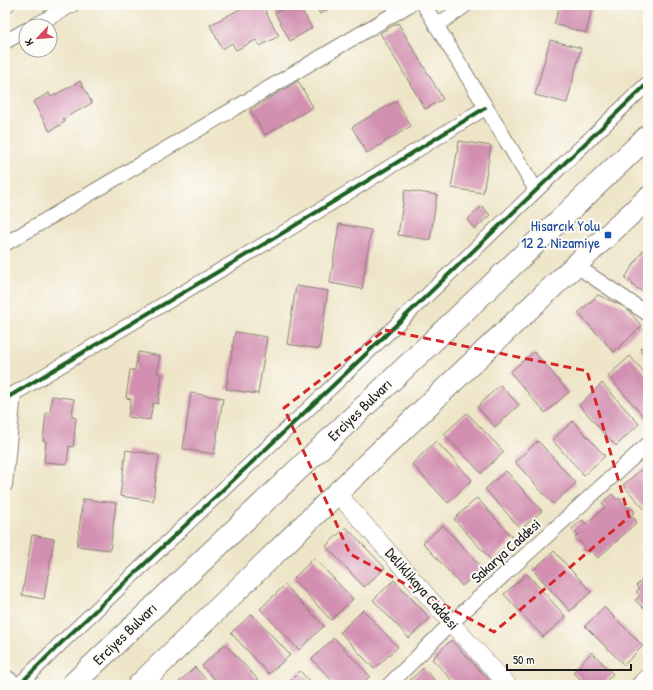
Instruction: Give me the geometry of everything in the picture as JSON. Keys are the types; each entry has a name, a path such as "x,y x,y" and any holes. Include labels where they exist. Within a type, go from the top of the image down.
{"highway":[{"name":"Erciyes Bulvarı","path":"72,685 648,136"},
{"path":"139,685 575,265 648,198"}],"street":[{"path":"48,18 72,5"},
{"path":"5,244 408,5"},
{"path":"424,5 536,190"},
{"path":"436,26 466,5"},
{"path":"5,42 18,35"},
{"path":"5,676 18,685 648,83"},
{"path":"5,485 10,396 286,231 485,108"},
{"path":"575,265 648,314"},
{"name":"Sakarya Caddesi","path":"389,685 451,623 648,444"},
{"name":"Deliklikaya Caddesi","path":"337,493 451,623 508,685"},
{"path":"638,685 648,675"}],"highlighted area":[{"path":"385,330 587,371 629,517 494,632 350,554 284,408"}],"building":[{"path":"262,5 279,36 260,46 256,40 236,50 232,43 222,49 210,25 240,9 238,6"},
{"path":"290,5 299,5 312,28 290,41 275,13"},
{"path":"315,5 336,5 320,14"},
{"path":"560,5 593,5 586,33 554,24"},
{"path":"398,23 443,99 425,109 380,33"},
{"path":"550,40 581,48 567,103 535,95"},
{"path":"80,81 92,103 63,119 65,122 50,131 33,102 49,93 51,97"},
{"path":"298,81 313,107 265,135 250,110"},
{"path":"396,101 411,126 367,153 352,127"},
{"path":"459,141 491,146 483,193 451,188"},
{"path":"405,190 437,195 430,240 398,235"},
{"path":"482,206 490,215 475,229 467,220"},
{"path":"339,224 371,230 362,289 330,283"},
{"path":"643,250 648,253 648,293 643,289 642,291 632,285 633,283 625,278"},
{"path":"296,286 328,291 319,349 287,344"},
{"path":"598,295 625,307 642,326 614,352 578,313"},
{"path":"235,332 267,337 258,394 226,389"},
{"path":"648,342 648,357 640,349"},
{"path":"138,352 160,356 157,373 162,374 158,404 153,403 150,420 128,417 131,399 126,398 130,370 135,370"},
{"path":"534,352 569,392 545,413 510,372"},
{"path":"630,356 648,377 647,420 608,376"},
{"path":"602,383 639,424 616,446 579,405"},
{"path":"500,385 519,405 495,427 477,407"},
{"path":"191,393 223,398 214,454 183,449"},
{"path":"52,396 74,399 72,417 76,418 73,447 69,446 67,464 44,462 46,441 43,441 46,413 50,413"},
{"path":"467,413 504,452 481,473 444,434"},
{"path":"573,421 605,456 584,475 552,440"},
{"path":"436,441 472,480 448,503 412,464"},
{"path":"538,441 576,483 553,504 515,462"},
{"path":"126,450 159,455 153,501 120,496"},
{"path":"644,467 648,471 648,513 623,485"},
{"path":"506,471 542,511 521,529 485,489"},
{"path":"612,494 617,500 619,498 628,508 630,507 635,512 631,515 637,522 598,558 591,551 588,554 583,549 585,547 575,537 578,535 572,529 582,520 586,524 605,507 602,503"},
{"path":"477,498 514,539 491,560 454,519"},
{"path":"83,499 116,503 110,550 77,546"},
{"path":"443,525 482,568 462,586 423,543"},
{"path":"346,527 385,568 364,587 326,546"},
{"path":"32,535 54,539 44,599 22,595"},
{"path":"554,551 591,592 570,611 533,570"},
{"path":"314,558 353,599 331,620 293,579"},
{"path":"527,574 566,617 543,637 504,594"},
{"path":"648,574 648,613 635,600 640,596 636,592 639,589 636,586"},
{"path":"394,580 430,618 409,638 373,600"},
{"path":"285,585 324,626 299,650 260,609"},
{"path":"604,607 643,646 624,665 585,626"},
{"path":"363,610 398,647 374,669 340,632"},
{"path":"252,614 290,655 269,674 231,633"},
{"path":"334,638 370,676 361,685 336,685 312,659"},
{"path":"451,640 493,684 492,685 457,685 432,659"},
{"path":"225,644 263,685 220,685 202,666"},
{"path":"592,652 613,674 602,685 586,685 573,672"},
{"path":"195,667 211,685 176,685"},
{"path":"423,668 439,685 405,685"},
{"path":"300,671 313,685 286,685"}],"cycle path":[{"path":"19,685 60,644 342,377 648,83"},
{"path":"5,399 286,231 485,108"}],"place":[{"name":"Hisarcık Yolu 12 2. Nizamiye","path":"608,235"}]}
